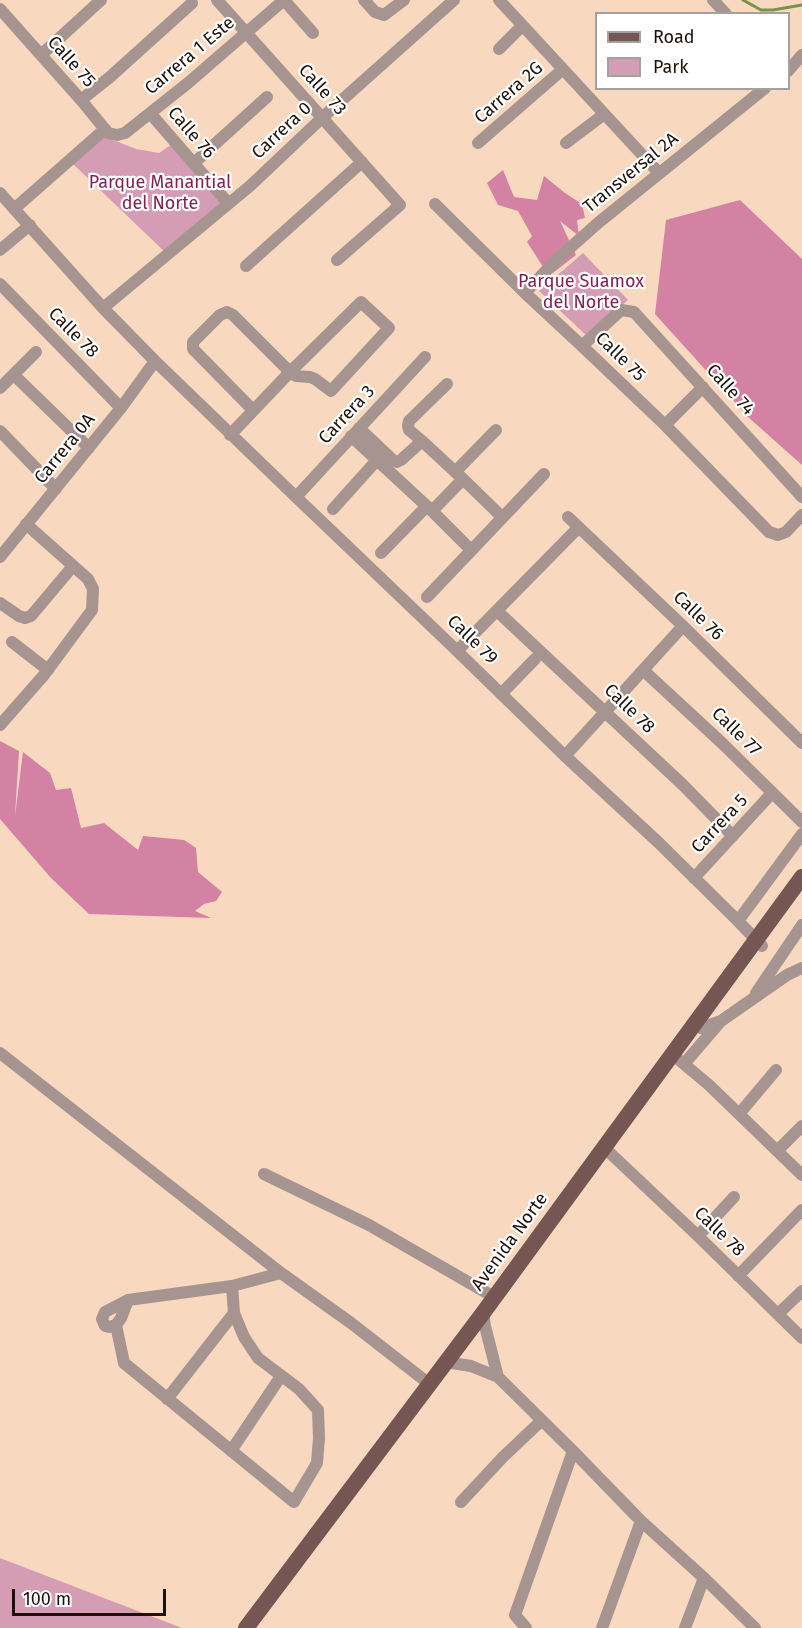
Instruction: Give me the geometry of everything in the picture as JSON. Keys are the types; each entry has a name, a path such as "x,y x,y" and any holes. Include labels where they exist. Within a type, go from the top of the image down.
{"main road":[{"name":"Avenida Norte","path":"255,1628 450,1363 681,1062 802,877"},
{"name":"Avenida Norte","path":"484,1320 495,1297 759,943 802,891"},
{"name":"Avenida Norte","path":"246,1628 430,1382 450,1363"}],"street":[{"path":"41,55 101,0"},
{"name":"Calle 73","path":"217,0 400,205 337,260"},
{"path":"284,0 313,33"},
{"name":"Carrera 1 Este","path":"14,209 111,132 125,133 188,83 284,0"},
{"path":"364,0 375,12 384,15 404,0"},
{"name":"Carrera 0","path":"103,308 250,186 323,117 454,0"},
{"path":"499,0 659,173"},
{"path":"713,0 724,12"},
{"path":"81,100 192,3"},
{"name":"Calle 75","path":"0,9 111,132"},
{"path":"499,49 522,26"},
{"path":"790,69 802,55"},
{"name":"Carrera 2G","path":"478,143 562,70"},
{"name":"Transversal 2A","path":"525,293 554,262 579,240 763,90"},
{"path":"194,163 267,98"},
{"name":"Calle 76","path":"150,113 228,203"},
{"path":"567,144 603,115"},
{"path":"246,266 362,162"},
{"path":"0,193 103,308 155,361"},
{"name":"Calle 75","path":"435,204 525,293 665,425 770,532 778,535 786,532 802,515"},
{"path":"0,250 30,225"},
{"name":"Calle 78","path":"0,284 121,408"},
{"path":"230,435 290,372 361,302 389,328 331,391 315,379 296,376 290,372 233,315 227,312 220,315 193,342 193,349 253,410"},
{"name":"Calle 74","path":"582,345 621,310 634,312 802,497"},
{"path":"0,388 36,352"},
{"name":"Carrera 3","path":"296,497 424,357"},
{"name":"Carrera 0A","path":"0,557 121,408 155,361"},
{"name":"Calle 79","path":"155,361 658,843 759,943"},
{"path":"14,375 89,448"},
{"path":"447,384 409,421 409,430 502,517"},
{"path":"665,425 703,387"},
{"path":"381,553 430,508 496,430"},
{"path":"0,431 56,489"},
{"path":"355,432 397,462 422,441"},
{"path":"355,432 377,460 430,508 471,550"},
{"path":"333,509 377,460"},
{"path":"427,597 544,474"},
{"name":"Calle 76","path":"568,517 802,743"},
{"path":"0,725 48,670 92,610 93,589 88,579 26,524"},
{"path":"457,651 578,528"},
{"path":"0,603 19,616 25,618 31,616 73,566"},
{"name":"Calle 78","path":"497,611 605,711 733,836"},
{"path":"565,756 683,626"},
{"path":"12,642 48,670"},
{"path":"501,694 535,659"},
{"name":"Calle 77","path":"643,670 802,822"},
{"name":"Carrera 5","path":"694,878 772,793"},
{"path":"738,921 802,834"},
{"path":"752,999 802,926"},
{"path":"802,968 787,975 721,1021 681,1062 709,1085 802,1175"},
{"path":"702,1028 721,1021"},
{"path":"0,1053 281,1273 430,1382"},
{"path":"739,1114 776,1070"},
{"path":"777,1151 802,1126"},
{"name":"Calle 78","path":"610,1153 802,1338"},
{"path":"264,1174 369,1225 495,1297"},
{"path":"698,1236 734,1197"},
{"path":"738,1276 802,1210"},
{"path":"232,1286 234,1313 244,1337 258,1358 299,1389 318,1410 317,1463 294,1502 124,1363 116,1325 128,1300 232,1286 281,1273"},
{"path":"778,1314 802,1291"},
{"path":"167,1399 234,1313"},
{"path":"484,1320 498,1377"},
{"path":"450,1363 471,1366 498,1377 641,1521 755,1628"},
{"path":"231,1451 281,1376"},
{"path":"461,1502 541,1420"},
{"path":"526,1628 515,1616 573,1450"},
{"path":"602,1628 641,1521"},
{"path":"685,1628 704,1578"}],"green space":[{"name":"Parque Manantial del Norte","path":"103,136 136,149 159,153 171,145 222,203 166,253 73,164"},
{"name":"Parque Suamox del Norte","path":"583,253 628,300 587,336 539,291"},
{"path":"0,1558 182,1628 0,1628"}],"shaded area":[{"path":"503,170 514,197 537,200 544,176 582,204 585,218 577,220 579,236 560,221 576,255 549,276 527,242 532,236 518,211 498,205 487,183"},
{"path":"740,200 802,259 802,465 748,417 655,314 666,220"},
{"path":"0,741 19,751 15,816 23,752 50,773 56,790 71,788 81,828 104,823 138,850 143,836 184,840 196,848 198,872 222,892 216,901 204,904 195,911 211,918 89,914 51,878 0,819"}],"waterway":[{"path":"743,0 761,10 802,5"}]}
